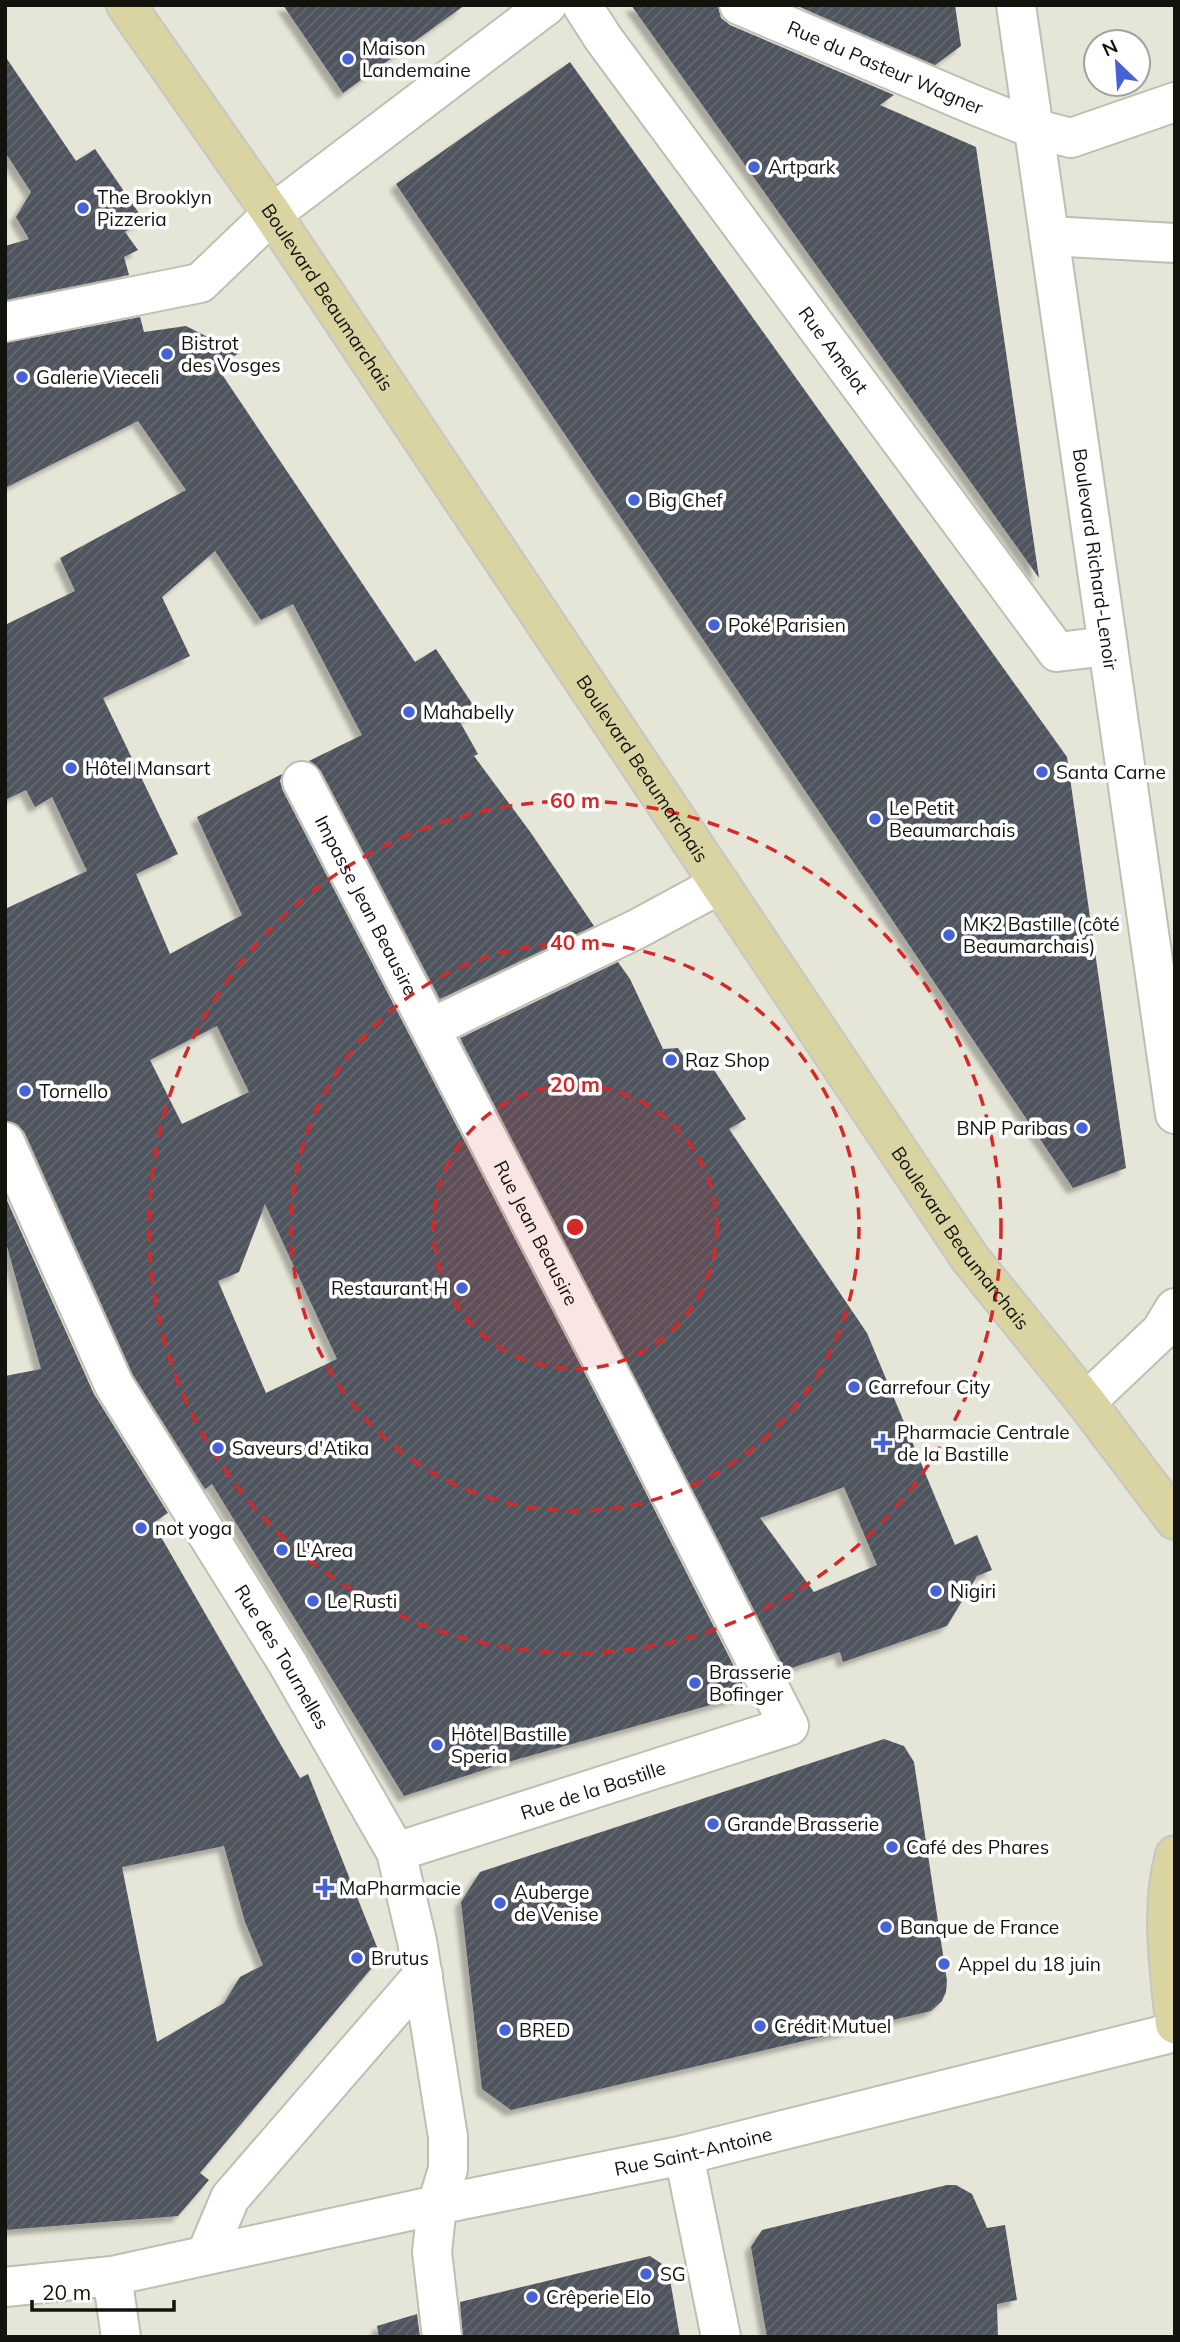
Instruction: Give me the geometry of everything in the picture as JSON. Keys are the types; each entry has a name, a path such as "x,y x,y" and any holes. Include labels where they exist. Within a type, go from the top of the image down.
{"main road":[{"name":"Boulevard Beaumarchais","path":"126,5 272,214 969,1257 1086,1402 1175,1520"},
{"path":"1175,1855 1169,1877 1167,1908 1175,2024"}],"street":[{"path":"5,322 200,283 272,214 547,5"},
{"name":"Rue Amelot","path":"582,5 603,38 1057,652 1108,646"},
{"name":"Rue du Pasteur Wagner","path":"739,5 1032,128 1071,138 1175,102"},
{"name":"Boulevard Richard-Lenoir","path":"1016,5 1175,1114"},
{"path":"1049,236 1175,243"},
{"name":"Impasse Jean Beausire","path":"302,781 431,1028"},
{"path":"431,1028 637,929 720,884"},
{"name":"Rue Jean Beausire","path":"431,1028 789,1726"},
{"name":"Rue des Tournelles","path":"5,1142 114,1385 281,1652 396,1852 417,1941 448,2137 448,2169 437,2205 432,2252 442,2337"},
{"path":"1086,1402 1161,1331 1175,1308"},
{"name":"Rue de la Bastille","path":"396,1852 789,1726"},
{"path":"206,2255 230,2198 422,1975"},
{"name":"Rue Saint-Antoine","path":"5,2287 112,2276 437,2205 684,2155 1175,2032"},
{"path":"684,2155 721,2337"},
{"path":"112,2276 121,2337"}],"building":[{"path":"283,5 465,5 343,93"},
{"path":"631,5 718,5 721,18 730,25 894,95 880,105 976,147 1039,578"},
{"path":"795,5 955,5 961,46 935,65"},
{"path":"5,56 76,161 95,149 143,219 125,232 138,250 124,257 129,275 5,300 5,246 29,239 16,217 31,192 5,152"},
{"path":"570,62 1067,757 1126,1168 1073,1188 396,184"},
{"path":"140,317 144,332 186,326 239,353 217,367 415,662 436,649 477,711 460,722 478,754 474,756 531,833 594,926 440,999 321,771 309,761 362,735 293,604 261,620 215,551 162,597 190,656 103,698 178,854 136,874 170,954 242,915 197,817 282,774 280,781 283,791 608,1418 747,1692 746,1695 508,1762 404,1796 212,1484 205,1489 133,1375 25,1133 17,1124 5,1120 5,909 87,871 52,797 35,807 26,790 5,800 5,625 75,591 60,558 186,490 138,421 5,488 5,343","holes":["217,1026 249,1092 182,1124 150,1060","265,1204 337,1359 266,1393 218,1281 239,1272"]},
{"path":"618,962 630,979 663,1049 678,1048 689,1065 705,1056 746,1119 729,1129 867,1333 955,1545 977,1535 992,1570 977,1576 947,1626 843,1662 840,1652 785,1670 460,1038","holes":["844,1487 877,1565 814,1592 760,1518"]},
{"path":"5,1196 94,1394 168,1513 153,1523 300,1778 308,1774 381,1957 200,2173 209,2180 178,2216 5,2230 5,1376 41,1369 5,1239","holes":["224,1846 245,1922 263,1965 240,1977 224,2003 157,2042 122,1867"]},
{"path":"884,1739 904,1746 914,1762 947,1981 942,2001 931,2011 511,2110 482,2089 461,1902 480,1872"},
{"path":"956,2185 972,2194 987,2228 1005,2225 1017,2300 997,2304 998,2337 767,2337 751,2247 762,2230"},
{"path":"650,2256 668,2268 680,2337 463,2337 460,2302"},
{"path":"417,2314 420,2337 379,2337 377,2326"}],"place":[{"name":"Maison Landemaine","path":"348,59"},
{"name":"Artpark","path":"754,167"},
{"name":"The Brooklyn Pizzeria","path":"83,208"},
{"name":"Bistrot des Vosges","path":"167,354"},
{"name":"Galerie Vieceli","path":"22,377"},
{"name":"Big Chef","path":"634,500"},
{"name":"Poké Parisien","path":"714,625"},
{"name":"Mahabelly","path":"409,712"},
{"name":"Hôtel Mansart","path":"71,768"},
{"name":"Santa Carne","path":"1042,772"},
{"name":"Le Petit Beaumarchais","path":"875,819"},
{"name":"MK2 Bastille (côté Beaumarchais)","path":"949,935"},
{"name":"Raz Shop","path":"671,1060"},
{"name":"Tornello","path":"25,1091"},
{"name":"BNP Paribas","path":"1082,1128"},
{"name":"Restaurant H","path":"462,1288"},
{"name":"Carrefour City","path":"854,1387"},
{"name":"Pharmacie Centrale de la Bastille","path":"883,1443"},
{"name":"Saveurs d'Atika","path":"218,1448"},
{"name":"not yoga","path":"141,1528"},
{"name":"L'Area","path":"282,1550"},
{"name":"Nigiri","path":"936,1591"},
{"name":"Le Rusti","path":"313,1601"},
{"name":"Brasserie Bofinger","path":"695,1683"},
{"name":"Hôtel Bastille Speria","path":"437,1745"},
{"name":"Grande Brasserie","path":"713,1824"},
{"name":"Café des Phares","path":"892,1847"},
{"name":"MaPharmacie","path":"325,1888"},
{"name":"Auberge de Venise","path":"500,1903"},
{"name":"Banque de France","path":"886,1927"},
{"name":"Brutus","path":"357,1958"},
{"name":"Appel du 18 juin","path":"944,1964"},
{"name":"Crédit Mutuel","path":"760,2026"},
{"name":"BRED","path":"505,2030"},
{"name":"SG","path":"646,2274"},
{"name":"Crêperie Elo","path":"532,2297"}]}
